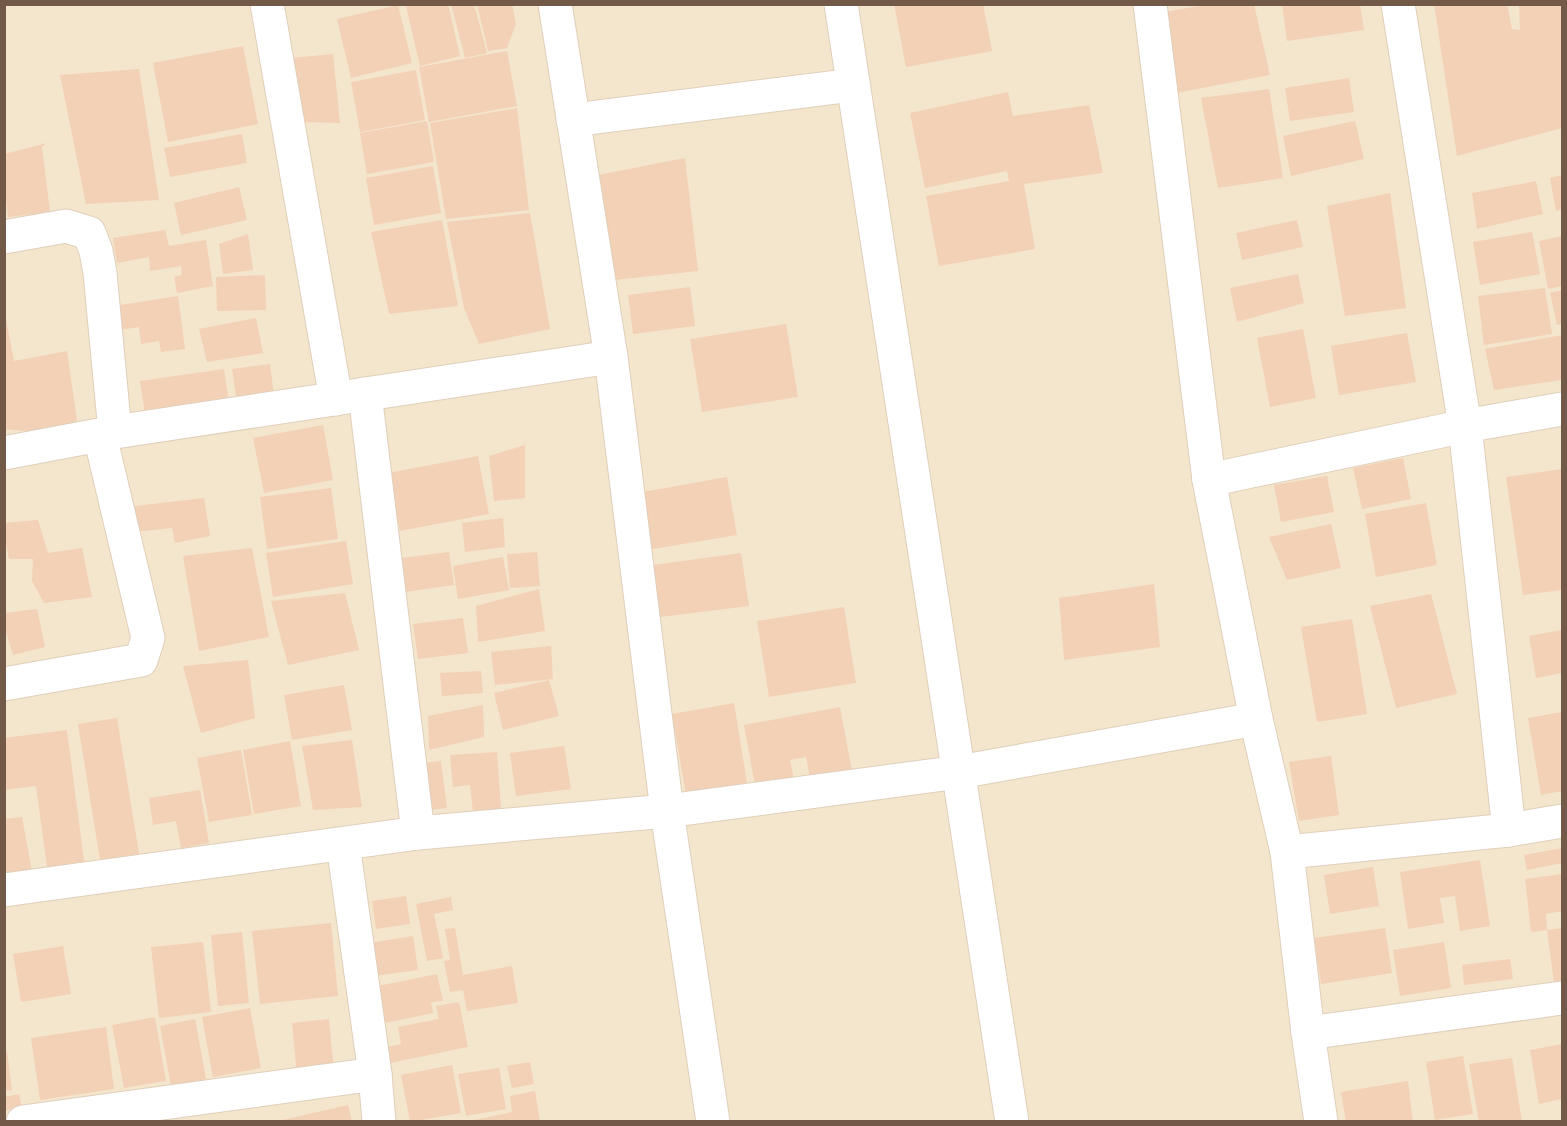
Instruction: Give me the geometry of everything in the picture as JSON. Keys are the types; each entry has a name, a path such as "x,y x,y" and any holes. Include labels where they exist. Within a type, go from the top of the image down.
{"street":[{"path":"267,4 351,397 418,833"},
{"path":"555,4 611,357 666,811 713,1122"},
{"path":"841,4 1012,1122"},
{"path":"1149,4 1209,480 1256,719 1287,852 1321,1122"},
{"path":"1398,4 1465,426 1509,830"},
{"path":"573,120 854,85"},
{"path":"4,237 66,226 89,233 96,251 100,273 107,434 148,638 141,660 4,684"},
{"path":"4,453 107,434 611,357"},
{"path":"1209,480 1465,426 1563,409"},
{"path":"4,890 418,833 666,811 959,772 1256,719"},
{"path":"1287,852 1509,830 1563,821"},
{"path":"343,843 375,1074 379,1122"},
{"path":"1308,1033 1563,998"},
{"path":"23,1122 375,1074"}],"shaded area":[{"path":"5,5 1562,5 1562,1121 5,1121"}],"building":[{"path":"448,4 460,56 420,66 406,6"},
{"path":"451,4 474,4 487,53 465,58"},
{"path":"477,4 512,4 516,24 507,48 488,51"},
{"path":"894,4 983,4 992,51 906,67"},
{"path":"1211,4 1254,4 1270,75 1171,94 1158,13"},
{"path":"1282,4 1360,4 1364,30 1287,41"},
{"path":"1434,4 1507,4 1512,29 1520,30 1519,4 1562,4 1562,128 1457,156"},
{"path":"398,5 412,63 351,78 337,19"},
{"path":"243,46 258,124 168,142 153,63"},
{"path":"507,51 517,106 429,122 419,67"},
{"path":"333,54 340,123 298,122 292,58"},
{"path":"139,69 159,200 86,204 60,75"},
{"path":"416,70 425,120 360,132 351,82"},
{"path":"1349,78 1354,112 1290,121 1285,88"},
{"path":"1269,89 1283,178 1218,188 1201,98"},
{"path":"1008,92 1013,116 1089,105 1103,173 1024,184 1035,249 939,266 926,196 1009,181 1007,171 925,188 910,113"},
{"path":"517,108 529,210 446,219 430,123"},
{"path":"427,121 434,162 367,174 360,133"},
{"path":"1355,121 1364,159 1291,176 1283,136"},
{"path":"242,134 247,163 170,177 164,148"},
{"path":"47,143 42,147 50,212 8,217 4,154"},
{"path":"685,158 698,271 615,280 598,175"},
{"path":"433,166 441,213 374,225 366,178"},
{"path":"1562,175 1562,209 1556,211 1550,178"},
{"path":"1536,181 1543,214 1477,229 1472,193"},
{"path":"239,187 247,220 181,235 174,203"},
{"path":"1390,193 1406,308 1345,316 1327,206"},
{"path":"530,213 550,329 479,344 464,308 447,222"},
{"path":"442,220 458,306 389,314 371,232"},
{"path":"1297,220 1303,247 1242,260 1236,233"},
{"path":"165,230 169,246 206,240 213,286 177,293 174,277 182,275 181,266 150,271 149,257 117,263 113,238"},
{"path":"1532,232 1540,274 1480,285 1473,242"},
{"path":"248,234 253,270 223,274 219,244"},
{"path":"1562,236 1562,286 1548,289 1539,241"},
{"path":"1298,274 1304,303 1237,322 1230,288"},
{"path":"265,275 266,310 217,311 216,277"},
{"path":"690,287 695,326 633,334 628,295"},
{"path":"1545,288 1552,334 1484,345 1478,296"},
{"path":"1562,290 1562,324 1557,325 1550,293"},
{"path":"178,296 185,349 161,352 159,341 141,344 139,327 112,331 108,307"},
{"path":"4,308 14,361 67,351 77,420 65,432 43,433 4,429"},
{"path":"256,318 263,353 207,362 199,329"},
{"path":"786,324 798,397 702,412 690,339"},
{"path":"1303,329 1316,398 1270,407 1257,338"},
{"path":"1407,333 1416,382 1339,395 1331,346"},
{"path":"1562,335 1562,380 1494,390 1485,349"},
{"path":"270,364 275,404 238,409 232,369"},
{"path":"224,369 230,410 146,421 140,381"},
{"path":"323,425 333,480 264,493 253,438"},
{"path":"525,445 525,498 494,501 489,456"},
{"path":"478,456 489,514 400,531 388,473"},
{"path":"1403,458 1411,499 1362,509 1353,468"},
{"path":"1562,469 1562,590 1523,595 1506,477"},
{"path":"1327,476 1334,512 1281,522 1274,485"},
{"path":"727,477 737,535 647,550 637,493"},
{"path":"331,488 338,539 267,549 260,497"},
{"path":"204,498 210,536 175,543 172,528 134,532 135,506"},
{"path":"1426,503 1437,565 1376,577 1365,514"},
{"path":"503,518 505,547 465,552 462,523"},
{"path":"38,520 48,553 82,548 92,597 44,603 32,581 33,559 9,559 4,523"},
{"path":"1331,524 1341,568 1287,580 1269,537"},
{"path":"346,541 353,584 273,597 266,553"},
{"path":"252,548 269,637 199,651 183,556"},
{"path":"449,552 454,585 405,592 401,558"},
{"path":"537,552 540,586 510,588 507,554"},
{"path":"741,553 749,606 660,617 653,565"},
{"path":"503,557 509,590 458,599 453,566"},
{"path":"1154,584 1160,647 1064,660 1059,598"},
{"path":"539,589 545,631 478,642 476,606"},
{"path":"345,593 359,650 288,665 271,601"},
{"path":"1431,594 1457,694 1396,708 1370,606"},
{"path":"844,607 856,683 769,697 757,621"},
{"path":"37,609 45,647 13,655 4,626 4,613"},
{"path":"463,618 468,653 418,659 413,624"},
{"path":"1352,619 1367,714 1317,722 1301,627"},
{"path":"1562,630 1562,673 1536,678 1529,636"},
{"path":"551,646 553,679 495,685 491,652"},
{"path":"248,660 255,718 201,733 183,666"},
{"path":"481,671 483,693 442,696 440,673"},
{"path":"549,680 559,716 503,730 494,693"},
{"path":"344,685 352,730 292,740 284,695"},
{"path":"734,703 747,783 686,794 672,714"},
{"path":"483,705 484,737 429,750 428,716"},
{"path":"840,707 853,777 811,784 806,757 790,760 796,788 757,796 744,725"},
{"path":"1562,712 1562,791 1541,795 1528,718"},
{"path":"117,718 139,854 100,860 78,724"},
{"path":"67,730 85,869 48,874 36,786 4,790 4,738"},
{"path":"352,740 362,807 313,810 302,746"},
{"path":"290,741 301,806 254,814 243,750"},
{"path":"564,746 571,789 516,796 510,753"},
{"path":"241,750 252,815 209,822 197,758"},
{"path":"497,752 501,809 473,812 470,785 453,787 450,755"},
{"path":"1331,756 1339,815 1299,821 1289,762"},
{"path":"441,761 447,808 430,810 424,763"},
{"path":"200,790 209,843 181,848 176,821 153,825 149,798"},
{"path":"22,817 32,872 4,877 4,819"},
{"path":"1562,848 1562,863 1527,870 1524,855"},
{"path":"1480,860 1490,926 1460,931 1455,896 1440,898 1444,923 1408,929 1400,872"},
{"path":"1373,867 1379,906 1330,914 1324,875"},
{"path":"1562,874 1562,911 1546,914 1547,930 1531,932 1525,879"},
{"path":"406,896 410,924 376,929 372,901"},
{"path":"451,897 453,910 434,914 443,958 427,961 416,904"},
{"path":"331,923 338,996 260,1004 252,931"},
{"path":"455,928 463,975 512,966 518,1003 467,1011 463,990 450,992 444,961 450,960 445,929"},
{"path":"1385,928 1392,973 1321,984 1314,938"},
{"path":"1562,928 1562,990 1555,991 1547,930"},
{"path":"242,932 249,1003 218,1006 211,935"},
{"path":"413,936 418,970 374,976 369,943"},
{"path":"203,942 211,1012 159,1018 151,947"},
{"path":"1444,942 1451,988 1400,996 1393,950"},
{"path":"63,946 71,994 21,1002 13,954"},
{"path":"1510,959 1513,979 1464,985 1462,965"},
{"path":"437,974 443,1001 431,1002 433,1013 380,1024 373,987"},
{"path":"459,1002 468,1047 390,1063 387,1047 401,1044 398,1027 439,1019 436,1006"},
{"path":"250,1008 261,1068 213,1077 202,1017"},
{"path":"155,1017 166,1081 124,1088 112,1025"},
{"path":"195,1019 206,1079 171,1086 160,1026"},
{"path":"329,1019 334,1073 297,1076 292,1023"},
{"path":"106,1027 114,1089 40,1100 31,1038"},
{"path":"1562,1044 1562,1099 1539,1104 1530,1050"},
{"path":"4,1051 7,1051 12,1090 4,1091"},
{"path":"1463,1056 1473,1114 1435,1120 1426,1062"},
{"path":"1512,1058 1522,1122 1479,1122 1469,1064"},
{"path":"530,1062 534,1084 512,1088 507,1066"},
{"path":"452,1065 461,1113 410,1122 401,1075"},
{"path":"499,1068 506,1109 466,1116 458,1074"},
{"path":"1408,1081 1413,1122 1346,1122 1341,1092"},
{"path":"535,1091 540,1122 465,1122 512,1112 510,1096"},
{"path":"19,1094 22,1107 4,1111 4,1097"},
{"path":"348,1105 352,1122 278,1122 278,1121"}]}
